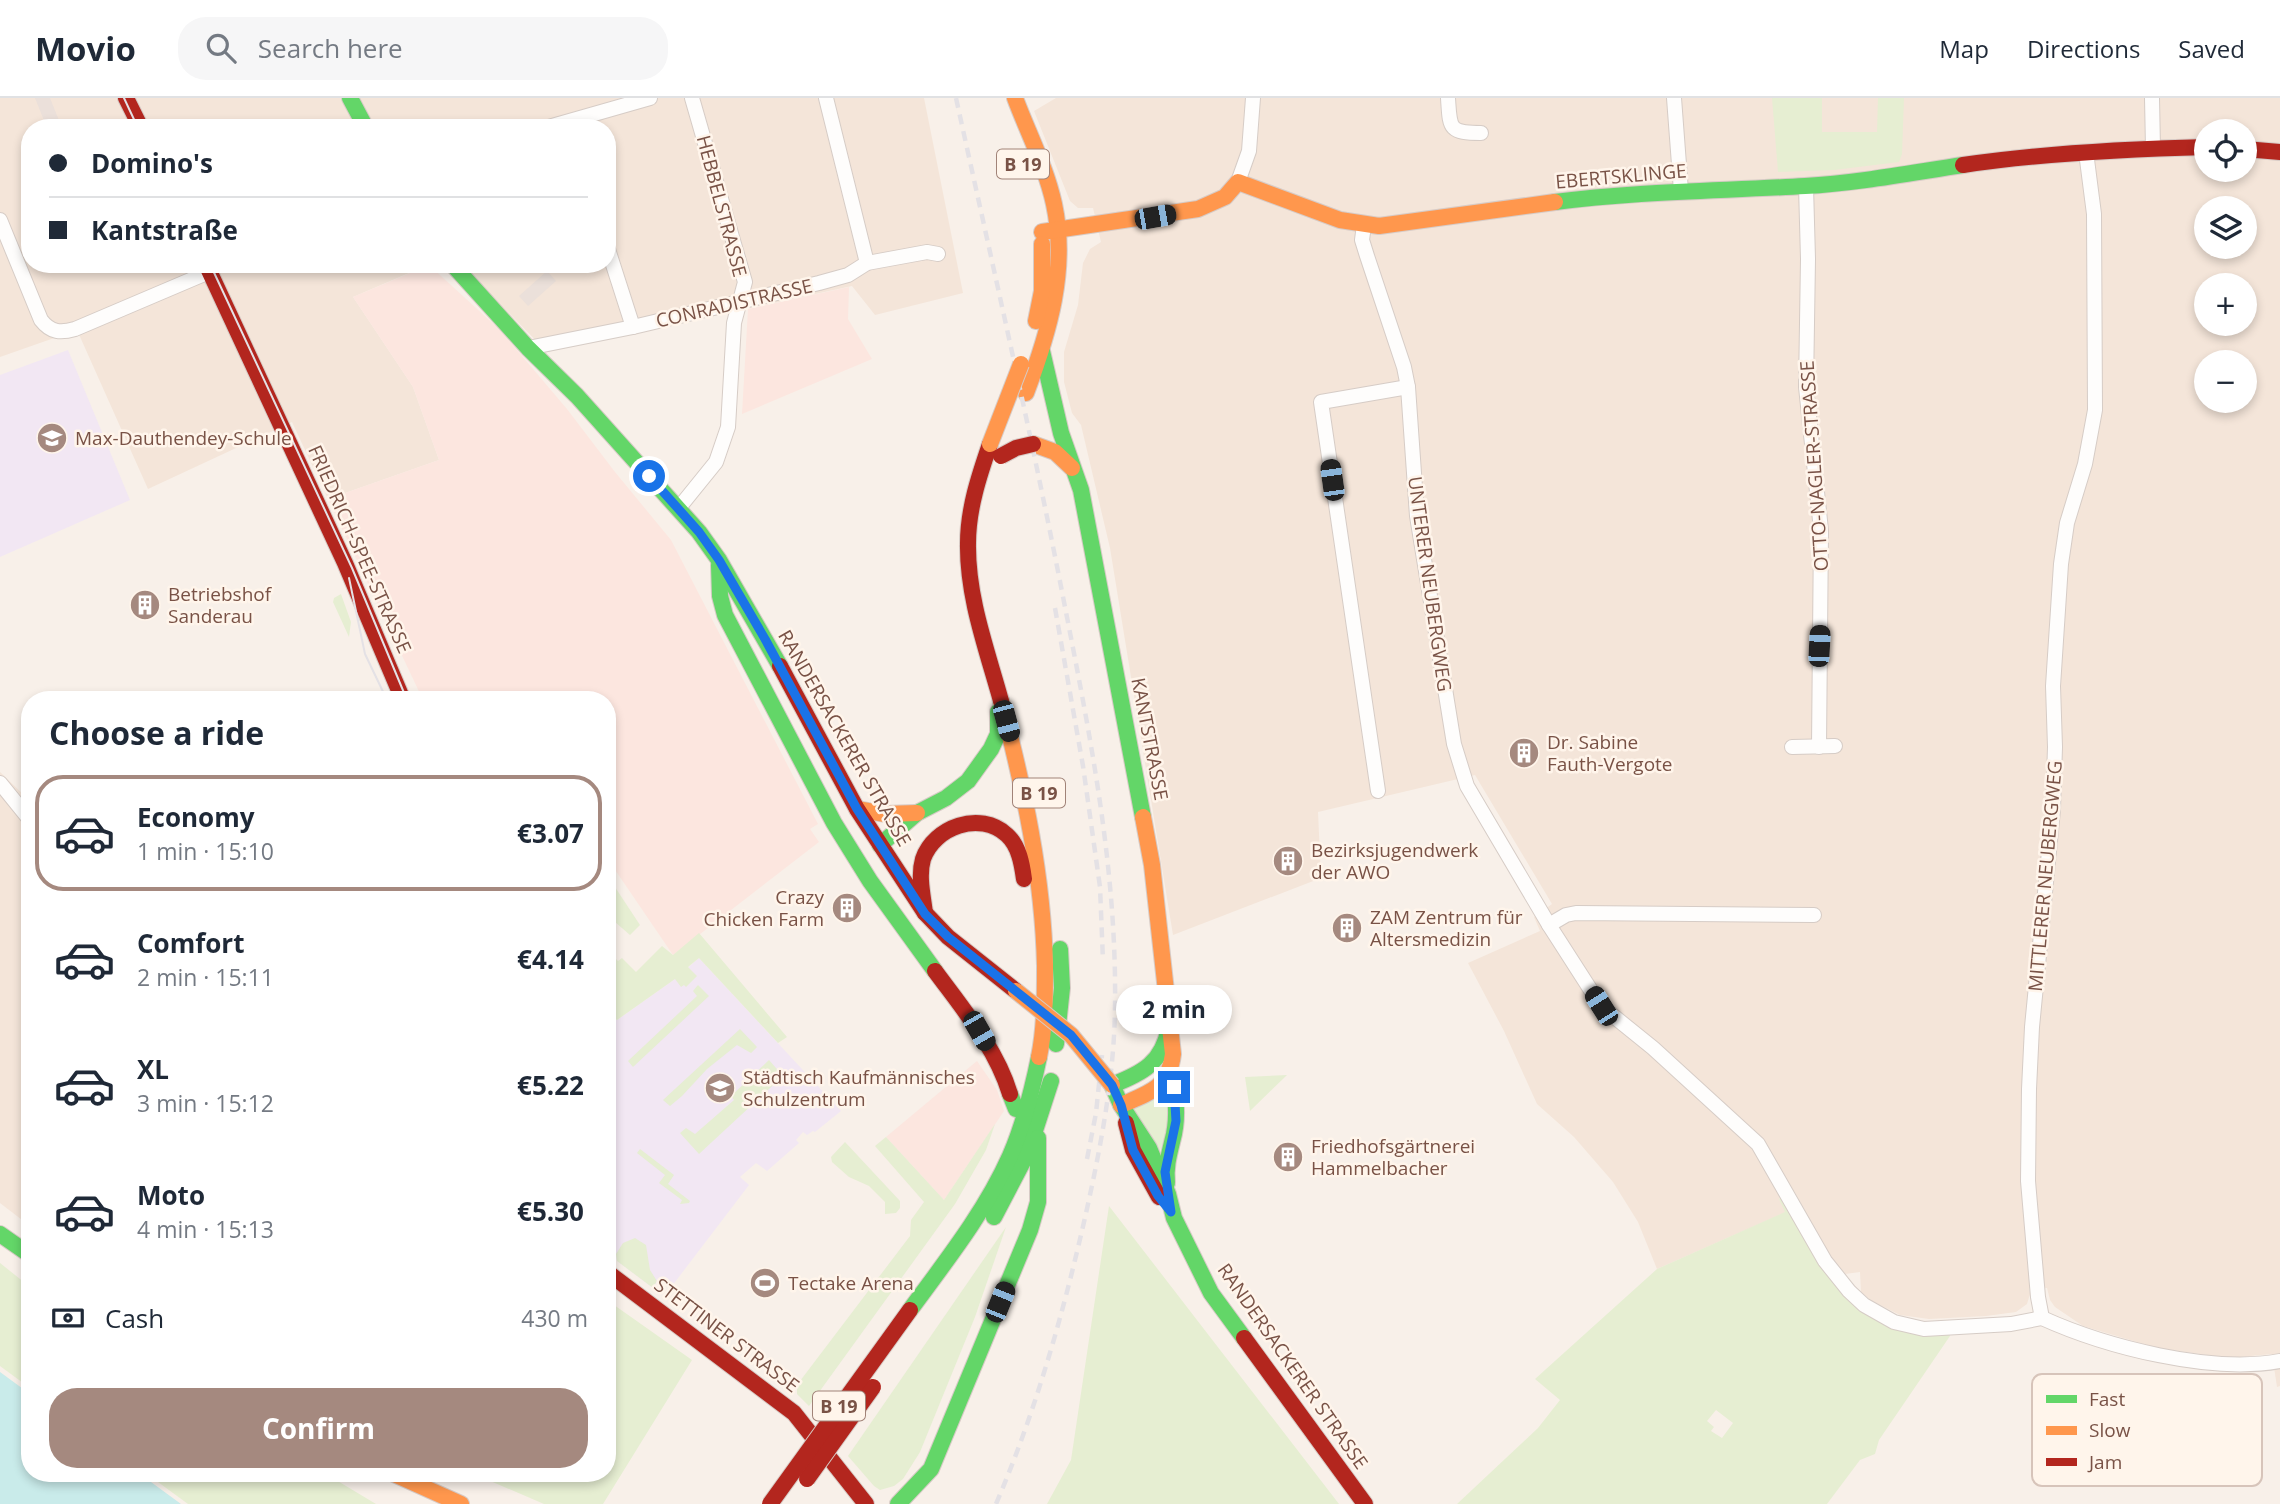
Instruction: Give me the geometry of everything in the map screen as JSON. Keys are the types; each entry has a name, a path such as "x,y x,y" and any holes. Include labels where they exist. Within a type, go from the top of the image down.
{"main road":[{"path":"126,98 136,119"},
{"path":"350,98 361,119"},
{"name":"B 19","path":"998,98 1008,124"},
{"name":"B 19","path":"984,559 984,521 997,454 1021,363 1037,317 1054,204 1015,98"},
{"name":"EBERTSKLINGE","path":"1238,182 1340,220 1364,225 1392,225 1569,200 1681,191 1806,186 1861,181 1974,162 2086,152 2194,147"},
{"path":"2257,150 2280,152"},
{"path":"1050,231 1198,209 1225,198 1238,182"},
{"name":"B 19","path":"789,1504 976,1220 1024,1122 1041,1052 1045,976 1042,916 1028,818 974,600 968,556 971,512 978,476 997,454 1026,393 1053,317 1058,289 1050,231 1036,198"},
{"name":"FRIEDRICH-SPEE-STRASSE","path":"210,273 348,570 399,691"},
{"name":"RANDERSACKERER STRASSE","path":"460,273 528,348 577,396 699,532 719,560 765,639 857,809 925,914 948,937 1071,1035 1112,1085 1121,1105 1149,1149 1168,1194 1171,1212"},
{"name":"KANTSTRASSE","path":"1042,351 1061,433 1081,490 1152,865 1174,1056 1171,1074 1176,1105 1174,1134 1165,1172 1168,1194"},
{"path":"997,454 1033,444 1048,447 1059,454 1075,472"},
{"path":"719,560 720,596 725,615 818,795 870,881 979,1031 1005,1077 1013,1101 1016,1127 1011,1153"},
{"path":"986,580 995,623"},
{"name":"B 19","path":"770,1504 917,1313 984,1233 1012,1187 1038,1128 1052,1073 1062,988 1058,922 1038,792 1005,657"},
{"path":"880,845 917,813 946,798 968,781 980,767 998,734 999,695"},
{"path":"857,809 885,814 917,813"},
{"path":"925,914 921,869 923,858 931,843 942,832 957,825 972,823 992,825 1006,834 1017,848 1023,871 1031,946 1031,997 1026,1054 1013,1101"},
{"name":"KANTSTRASSE","path":"1112,1085 1138,1076 1152,1064 1168,1033 1170,1016"},
{"path":"1121,1105 1166,1081 1171,1074"},
{"name":"RANDERSACKERER STRASSE","path":"1121,1105 1133,1150 1158,1196 1171,1212 1211,1293 1365,1504"},
{"path":"898,1504 931,1469 1030,1230 1038,1202 1038,1128"},
{"path":"0,1234 21,1249"},
{"name":"STETTINER STRASSE","path":"616,1279 794,1413 866,1504"},
{"path":"412,1482 461,1504"}],"street":[{"path":"585,119 650,98"},
{"name":"HEBBELSTRASSE","path":"678,509 716,462 728,427 734,323 745,282 692,98"},
{"path":"826,98 867,263"},
{"path":"1238,182 1249,151 1253,98"},
{"path":"1448,98 1453,129 1458,132 1481,133"},
{"path":"1674,98 1681,191"},
{"path":"2152,98 2153,148"},
{"name":"MITTLERER NEUBERGWEG","path":"2042,1318 2028,1181 2029,1088 2032,1027 2054,802 2053,686 2059,589 2067,523 2085,464 2095,410 2094,214 2086,152"},
{"name":"OTTO-NAGLER-STRASSE","path":"1806,186 1806,387 1821,530 1819,747"},
{"path":"0,220 21,271"},
{"name":"UNTERER NEUBERGWEG","path":"1364,225 1362,240 1404,367 1408,387 1417,516 1454,744 1467,786 1549,925 1601,1006 1653,1048 1758,1144 1825,1261 1864,1306 1894,1322 1924,1329 2011,1324 2042,1318"},
{"name":"CONRADISTRASSE","path":"528,348 740,303 848,275 867,263 928,252 938,254"},
{"path":"22,273 41,320 53,330 65,331 197,273"},
{"path":"615,273 632,327"},
{"path":"1378,791 1321,402 1408,387"},
{"path":"1792,747 1835,746"},
{"path":"0,783 21,809"},
{"path":"1549,925 1566,915 1576,913 1814,915"},
{"path":"2042,1318 2093,1339 2156,1354 2217,1364 2280,1361"}],"shaded area":[{"path":"0,98 924,98 963,293 875,315 852,286 547,352 470,273 616,273 616,119 21,119 21,273 409,273 353,297 413,387 439,460 328,499 292,422 148,489 77,330 0,357"},
{"path":"35,98 50,98 58,119 43,119"},
{"path":"1056,98 2280,98 2280,1386 2277,1387 2272,1354 2229,1358 2157,1348 2083,1326 2055,1307 2047,1288 2029,1288 2027,1304 2016,1312 1929,1319 1900,1315 1872,1301 1861,1292 1860,1272 1845,1274 1831,1258 1794,1191 1779,1199 1786,1212 1657,1269 1638,1222 1613,1182 1574,1137 1537,1104 1504,1031 1468,963 1540,931 1534,917 1552,904 1475,775 1318,812 1321,878 1173,935 1110,548 1081,425 1072,413 1064,382 1064,352 1078,305 1083,263 1090,249 1101,242 1093,208 1078,208 1070,201 1034,111"},
{"path":"410,273 438,273 499,329 567,409 671,540 818,824 810,829 819,842 673,955 616,871 616,691 419,691 328,499 439,460 413,387 353,297"},
{"path":"545,273 549,273 556,281 528,306 519,296"},
{"path":"849,287 848,319 872,359 742,414 748,309"},
{"name":"Max-Dauthendey-Schule","path":"68,350 130,500 0,557 0,375"},
{"path":"0,772 21,792 21,1219 0,1203"},
{"path":"699,958 841,1111 815,1132 807,1135 803,1132 796,1140 799,1143 767,1171 756,1163 740,1177 749,1185 672,1286 661,1277 653,1288 617,1261 616,1254 616,1019 675,979"},
{"path":"977,1061 997,1090 1004,1111 944,1200 886,1137"}],"green space":[{"path":"1772,98 1822,98 1822,132 1877,132 1878,98 1904,98 1902,154 1899,162 1834,170 1778,172"},
{"path":"341,594 351,622 349,637 333,602 334,598"},
{"path":"616,889 640,925 630,935 616,923"},
{"path":"699,933 787,1037 778,1043 699,958 688,967 697,976 686,987 681,987 675,979 616,1019 616,959 618,961 622,958 636,972 662,946 673,955"},
{"path":"698,985 709,996 633,1067 628,1061 697,996 693,991"},
{"path":"740,1029 757,1047 751,1053 737,1045 707,1069 670,1106 663,1100"},
{"path":"769,1060 783,1076 699,1154 680,1133 686,1128 695,1134 734,1100 731,1096"},
{"path":"1287,1075 1250,1111 1245,1077"},
{"path":"1164,1088 1172,1113 1160,1151 1133,1108"},
{"path":"995,1124 986,1150 955,1204 809,1406 797,1394 797,1385 910,1236 911,1220 924,1202 875,1146 886,1137 944,1200"},
{"path":"845,1142 900,1201 900,1208 896,1213 885,1214 885,1202 869,1186 849,1177 832,1162 831,1157"},
{"path":"640,1149 674,1175 668,1184 690,1201 689,1203 680,1204 682,1200 659,1183 665,1175 637,1153"},
{"path":"1787,1195 1811,1238 1881,1316 1950,1327 1950,1336 1879,1440 1875,1454 1860,1460 1827,1504 1457,1504 1538,1428 1560,1400 1535,1379 1657,1269 1785,1212 1779,1199","holes":["1716,1410 1733,1423 1722,1438 1711,1431 1714,1427 1707,1421"]},
{"path":"1109,1206 1339,1504 1047,1504 1071,1460"},
{"path":"1006,1227 975,1317 920,1452 903,1479 894,1486 880,1490 848,1456"},
{"path":"635,1238 646,1245 650,1270 657,1281 653,1288 617,1261 616,1254 623,1243"},
{"path":"0,1263 21,1280 21,1381 0,1366"},
{"path":"616,1306 692,1360 603,1504 544,1504 493,1482 616,1482"},
{"path":"158,1482 339,1482 376,1504 188,1504"}],"water":[{"path":"0,1372 21,1387 21,1482 151,1482 181,1504 0,1504"}],"tram line":[{"path":"124,98 134,119"},
{"path":"214,273 352,568 403,691"},
{"path":"349,578 365,654 383,691"}],"railway":[{"path":"956,98 1039,480 1084,706 1107,856 1114,957 1112,1062 1101,1142 1090,1195 1046,1365 996,1504"},
{"path":"1055,608 1083,766 1100,887 1103,961"},
{"path":"1087,1159 1096,1113 1102,1055"}],"traffic: fast":[{"path":"350,98 361,119"},
{"path":"1555,202 1648,193 1825,185 1963,165"},
{"path":"460,273 528,348 577,396 699,532 719,560 780,666"},
{"path":"1042,351 1061,433 1081,490 1143,817"},
{"path":"719,565 720,596 725,615 834,823 870,881 935,971"},
{"path":"880,845 917,813 946,798 968,781 991,749 998,734 998,712"},
{"path":"1056,1044 1062,988 1060,949"},
{"path":"1169,1028 1162,1050 1150,1065 1112,1085 1121,1105 1149,1148 1168,1194 1174,1218 1211,1293 1244,1338"},
{"path":"910,1310 964,1236 1000,1177 1023,1120 1039,1057"},
{"path":"1167,1183 1167,1165 1176,1119 1171,1074"},
{"path":"994,1217 1028,1152 1051,1081"},
{"path":"1010,1094 1016,1109"},
{"path":"898,1504 931,1469 1030,1230 1038,1202 1038,1138"},
{"path":"0,1234 21,1249"}],"traffic: slow":[{"path":"1015,98 1051,190 1059,252 1049,324 1026,393"},
{"path":"1042,232 1198,209 1225,197 1238,182 1340,220 1379,226 1555,202"},
{"path":"1036,321 1042,291 1042,244"},
{"path":"990,444 1021,364"},
{"path":"1033,444 1055,452 1072,468"},
{"path":"1001,701 1025,799 1041,899 1045,989 1039,1057"},
{"path":"857,809 885,814 917,813"},
{"path":"1121,1105 1156,1088 1167,1075 1173,1054 1152,865 1143,817"},
{"path":"1016,991 1071,1035 1112,1085"},
{"path":"412,1482 461,1504"}],"traffic: jam":[{"path":"126,98 136,119"},
{"path":"1963,165 2085,152 2194,147"},
{"path":"2257,150 2280,152"},
{"path":"210,273 345,563 399,691"},
{"path":"990,444 972,505 968,530 969,563 979,623 1001,701"},
{"path":"1001,456 1016,448 1033,444"},
{"path":"780,666 857,809 925,913 948,937 1016,991"},
{"path":"925,913 921,879 923,859 937,838 959,826 984,824 1007,835 1017,850 1024,879"},
{"path":"935,971 988,1045 1010,1094"},
{"path":"1126,1123 1133,1150 1159,1197"},
{"path":"616,1279 794,1413 866,1504"},
{"path":"770,1504 910,1310"},
{"path":"1244,1338 1365,1504"},
{"path":"807,1479 873,1387"}],"place":[{"name":"Max-Dauthendey-Schule","path":"52,438"},
{"name":"Betriebshof Sanderau","path":"145,605"},
{"name":"Dr. Sabine Fauth-Vergote","path":"1524,753"},
{"name":"Bezirksjugendwerk der AWO","path":"1288,861"},
{"name":"Crazy Chicken Farm","path":"847,908"},
{"name":"ZAM Zentrum für Altersmedizin","path":"1347,928"},
{"name":"Städtisch Kaufmännisches Schulzentrum","path":"720,1088"},
{"name":"Friedhofsgärtnerei Hammelbacher","path":"1288,1157"},
{"name":"Tectake Arena","path":"765,1283"}],"route":[{"path":"649,476 699,532 719,560 857,809 925,914 948,937 1071,1035 1112,1085 1121,1105 1133,1150 1146,1177 1171,1212 1165,1172 1176,1121 1174,1087"}]}
